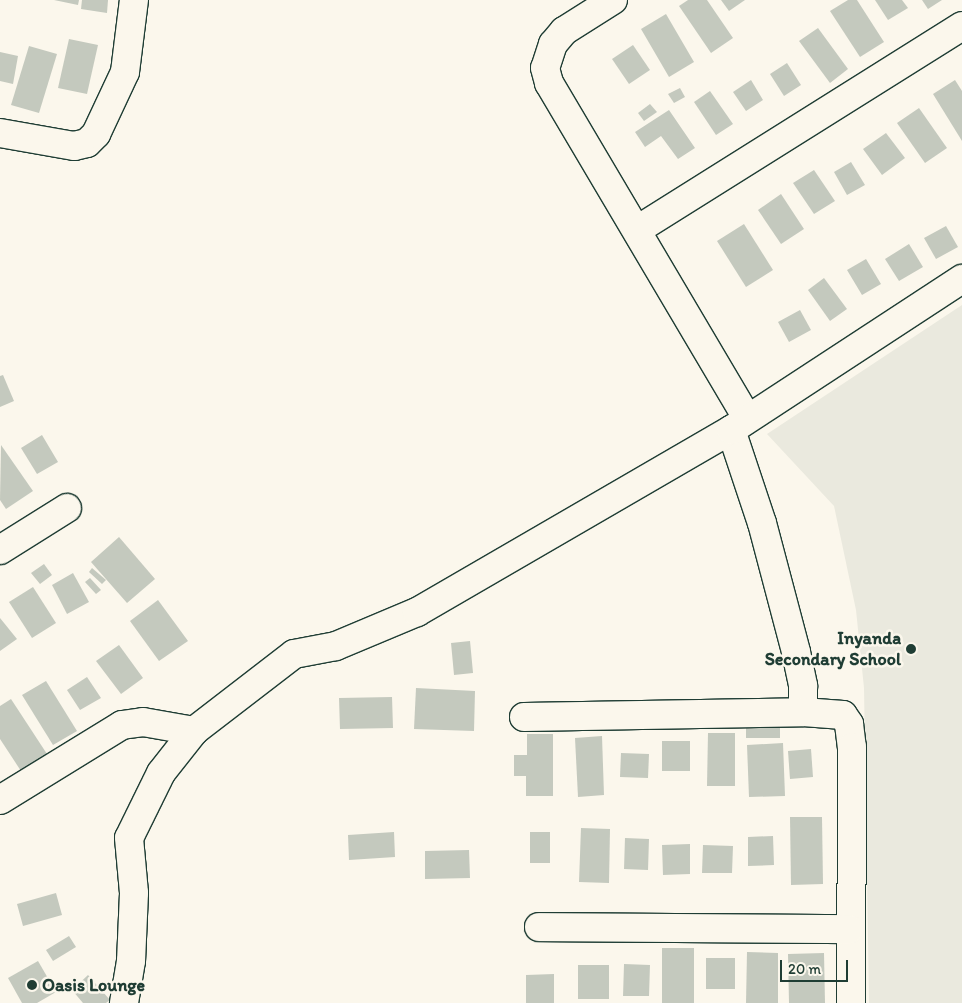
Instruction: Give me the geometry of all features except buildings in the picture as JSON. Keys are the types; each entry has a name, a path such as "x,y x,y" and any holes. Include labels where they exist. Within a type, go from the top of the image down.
{"street":[{"path":"0,133 74,146 87,143 96,134 125,72 134,0"},
{"path":"614,0 564,32 553,44 546,68 549,83 637,230 739,424 803,686 803,712"},
{"path":"637,230 962,26"},
{"path":"124,1003 131,961 134,894 129,838 160,773 194,730 294,654 336,646 417,612 739,424 962,279"},
{"path":"0,550 66,508"},
{"path":"524,717 836,712 849,724 851,1003"},
{"path":"0,800 122,725 143,722 194,730"},
{"path":"539,927 849,928"}],"shaded area":[{"name":"Inyanda Secondary School","path":"962,305 962,1003 869,1003 864,688 856,610 834,506 767,434"}],"place":[{"name":"Inyanda Secondary School","path":"911,649"},
{"name":"Oasis Lounge","path":"32,985"}]}
